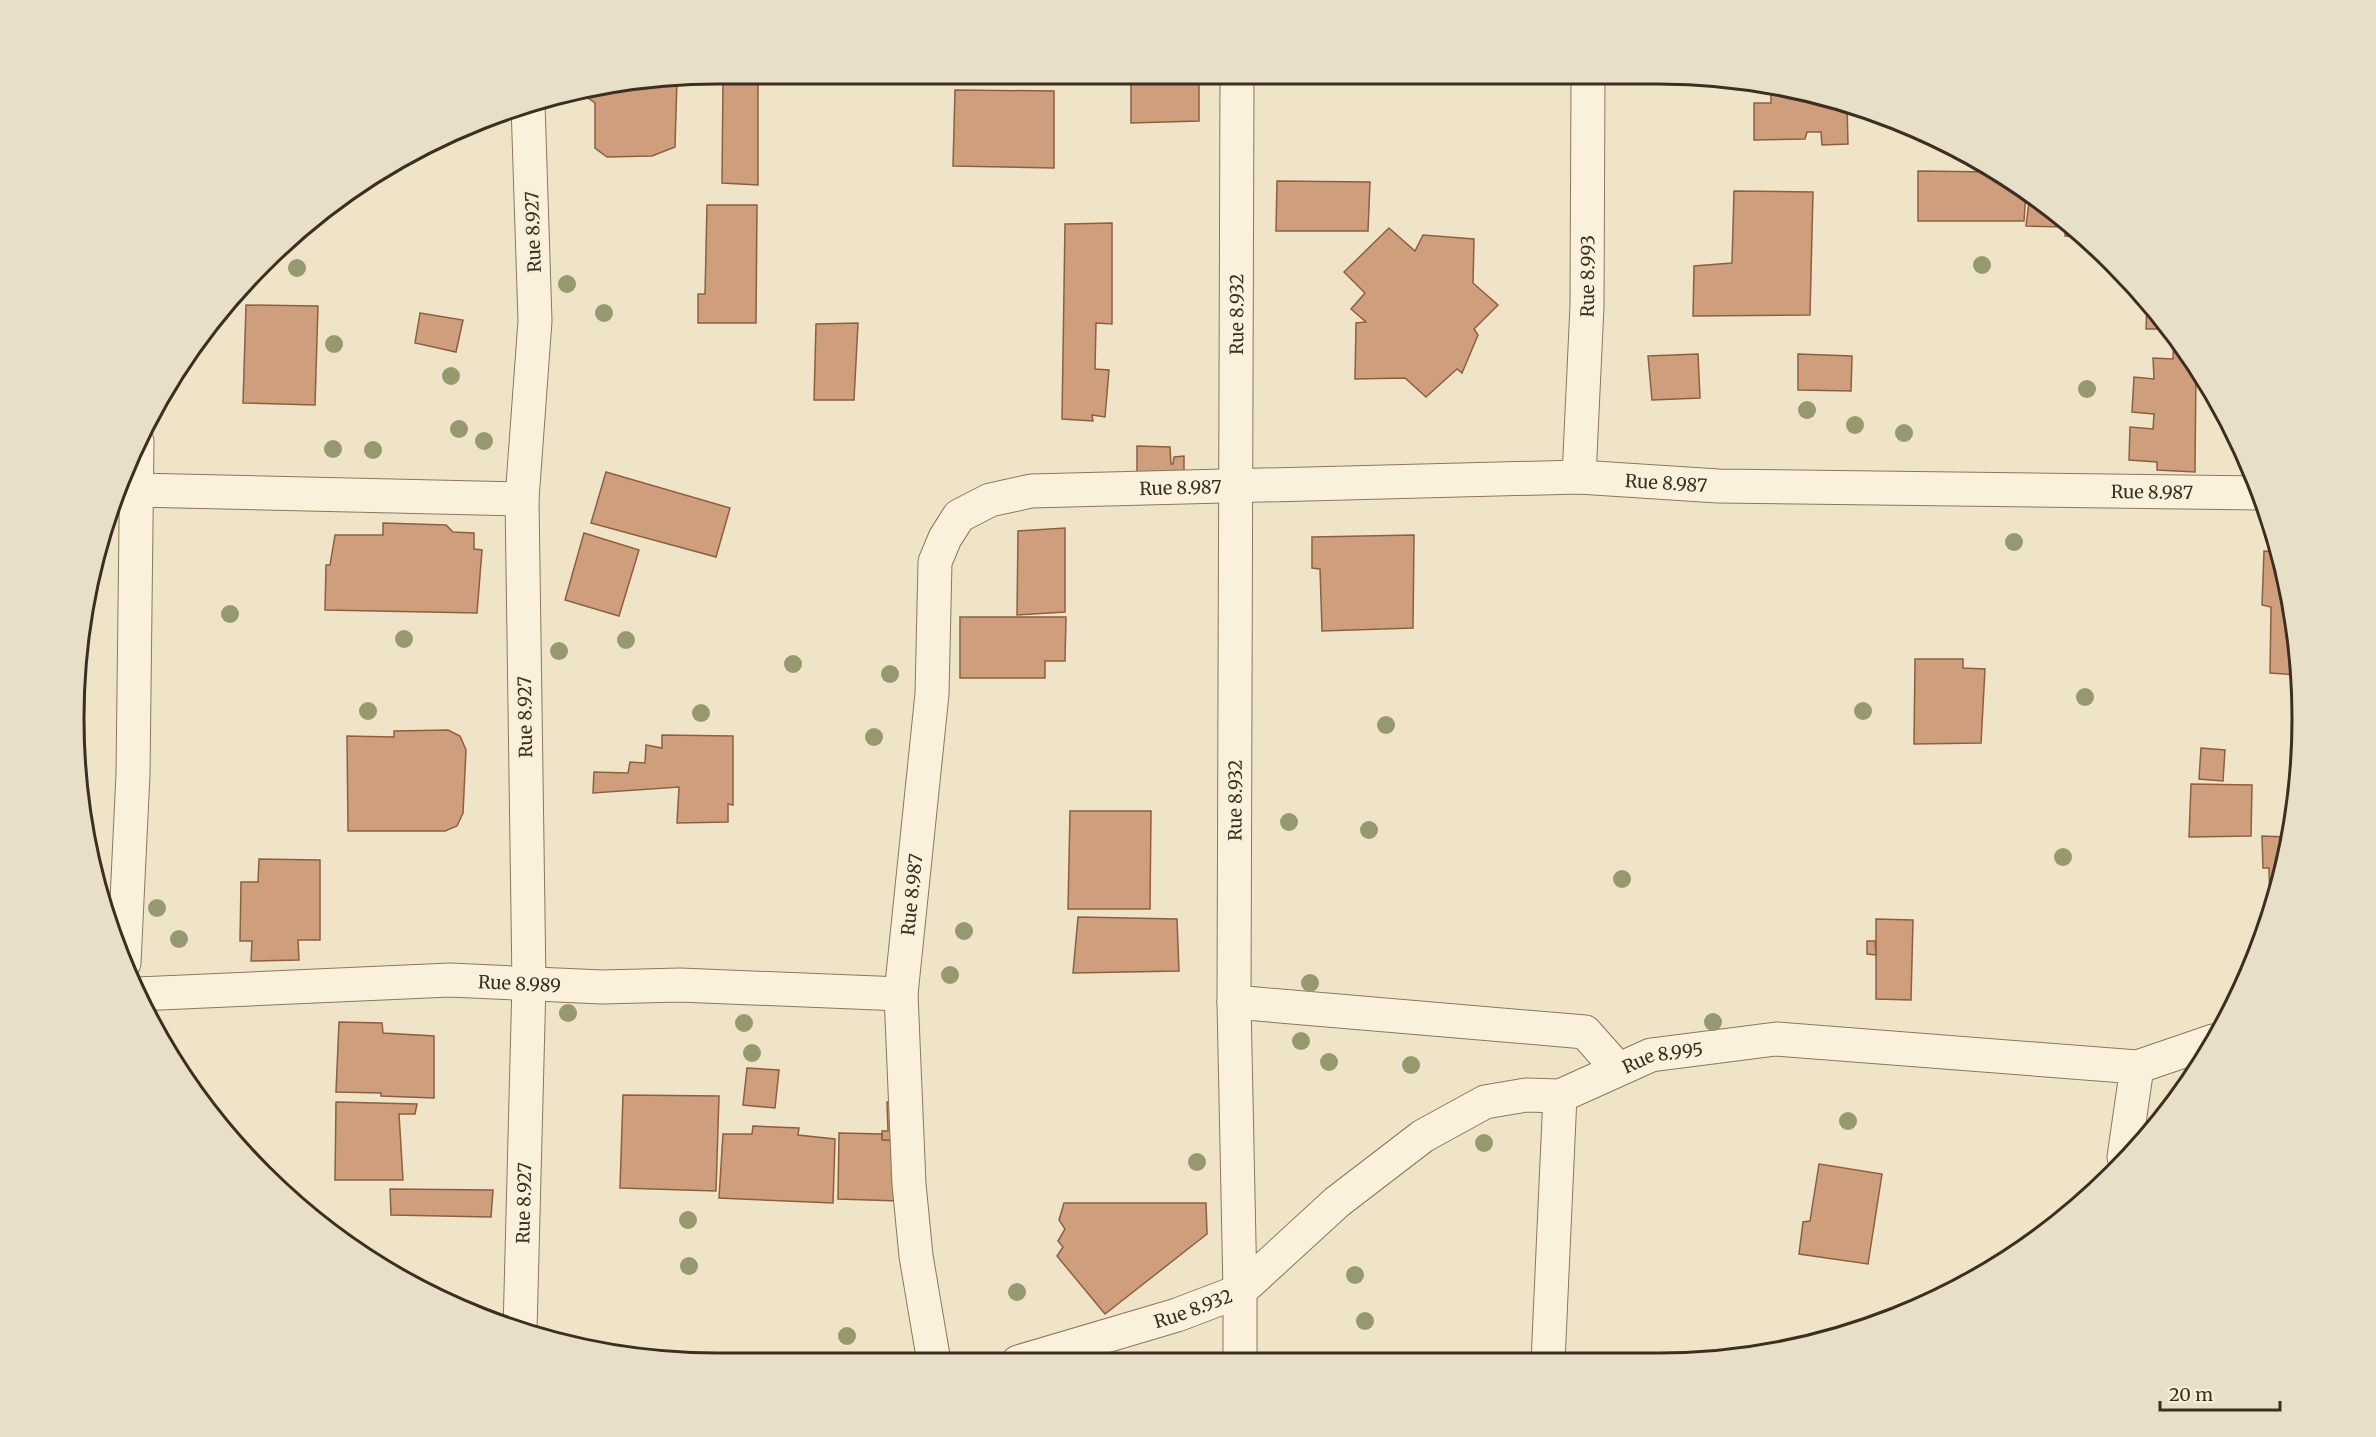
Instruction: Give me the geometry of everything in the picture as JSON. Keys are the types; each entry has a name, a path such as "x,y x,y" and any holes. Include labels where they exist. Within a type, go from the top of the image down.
{"street":[{"name":"Rue 8.932","path":"1048,1353 1177,1315 1240,1290 1234,1002 1237,84"},
{"name":"Rue 8.993","path":"1579,477 1587,306 1588,84"},
{"name":"Rue 8.927","path":"520,1321 529,983 522,500 536,321 528,114"},
{"path":"125,942 133,774 136,466"},
{"name":"Rue 8.987","path":"932,1353 925,1325 911,1204 901,994 932,694 935,562 945,538 959,516 990,500 1031,490 1579,477 1718,486 2250,493"},
{"path":"136,490 522,500"},
{"name":"Rue 8.989","path":"147,994 450,980 602,987 681,985 901,994"},
{"path":"1234,1002 1585,1032 1617,1068"},
{"name":"Rue 8.995","path":"1240,1290 1337,1202 1423,1136 1485,1102 1526,1095 1560,1096 1617,1068 1651,1055 1776,1039 2137,1067"},
{"path":"2125,1147 2137,1067 2201,1045"},
{"path":"1548,1353 1560,1096"},
{"path":"1240,1290 1240,1353"}],"building":[{"path":"723,84 758,84 758,185 722,183"},
{"path":"1131,84 1199,84 1199,121 1131,123"},
{"path":"677,85 675,147 652,156 607,157 595,148 595,103 588,98 636,89"},
{"path":"955,90 1054,91 1054,168 953,166"},
{"path":"1771,94 1847,114 1848,144 1822,145 1821,132 1807,132 1805,139 1754,140 1754,103 1771,103"},
{"path":"1918,171 1979,172 2025,202 2024,221 1918,221"},
{"path":"1277,181 1370,182 1368,231 1276,231"},
{"path":"1734,191 1813,192 1810,315 1693,316 1694,266 1732,263"},
{"path":"2029,204 2059,227 2026,226"},
{"path":"707,205 757,205 756,323 698,323 698,294 705,294"},
{"path":"1112,223 1112,324 1096,323 1095,369 1109,370 1105,417 1092,415 1093,421 1062,419 1065,224"},
{"path":"1389,228 1415,251 1423,235 1474,239 1473,283 1498,305 1474,329 1478,335 1462,373 1457,369 1426,397 1405,378 1355,379 1356,323 1366,322 1351,309 1365,293 1344,272"},
{"path":"246,305 318,306 315,405 243,403"},
{"path":"420,313 463,320 456,352 415,343"},
{"path":"2147,314 2159,329 2146,329"},
{"path":"858,323 854,400 814,400 816,324"},
{"path":"2173,350 2196,383 2195,472 2157,470 2157,462 2129,460 2130,427 2153,429 2154,414 2132,412 2134,377 2154,379 2153,358 2173,359"},
{"path":"1698,354 1700,398 1652,400 1648,356"},
{"path":"1798,354 1852,356 1851,391 1798,390"},
{"path":"1137,446 1170,447 1171,464 1173,464 1174,457 1184,456 1184,472 1137,472"},
{"path":"606,472 730,508 716,557 591,523"},
{"path":"383,523 446,525 453,532 474,533 474,549 482,550 477,613 325,610 326,565 330,565 335,535 383,535"},
{"path":"1065,528 1065,612 1017,615 1018,531"},
{"path":"584,533 639,550 619,616 565,600"},
{"path":"1414,535 1413,628 1322,631 1320,569 1312,568 1312,537"},
{"path":"2264,551 2269,551 2280,595 2291,674 2270,673 2271,607 2262,605"},
{"path":"960,617 1066,617 1065,661 1045,661 1045,678 960,678"},
{"path":"1915,659 1963,659 1963,668 1985,669 1981,743 1914,744"},
{"path":"448,730 460,736 466,750 463,813 457,826 445,831 348,831 347,736 394,737 394,731"},
{"path":"662,735 733,736 733,805 728,804 728,822 677,823 679,787 593,793 594,772 628,773 630,762 645,763 646,745 662,748"},
{"path":"2201,748 2225,750 2223,781 2199,779"},
{"path":"2191,784 2252,785 2251,836 2189,837"},
{"path":"1070,811 1151,811 1150,909 1068,909"},
{"path":"2262,836 2281,837 2269,885 2269,868 2263,868"},
{"path":"259,859 320,860 320,940 298,940 299,960 251,961 252,941 240,941 241,882 258,882"},
{"path":"1078,917 1177,919 1179,971 1073,973"},
{"path":"1876,919 1913,920 1911,1000 1876,999"},
{"path":"1867,941 1875,941 1876,955 1867,954"},
{"path":"339,1022 382,1023 383,1033 434,1036 434,1098 336,1092"},
{"path":"747,1068 779,1070 775,1108 743,1105"},
{"path":"623,1095 719,1096 716,1191 620,1188"},
{"path":"336,1102 417,1104 415,1114 399,1114 403,1180 335,1180"},
{"path":"887,1102 899,1102 899,1141 882,1140 882,1131 888,1131"},
{"path":"753,1126 799,1128 798,1135 835,1139 833,1203 719,1198 723,1134 752,1134"},
{"path":"839,1133 882,1134 882,1140 899,1141 899,1201 838,1199"},
{"path":"1819,1164 1882,1174 1868,1264 1799,1254 1803,1222 1810,1221"},
{"path":"390,1189 493,1190 491,1217 391,1215"},
{"path":"1064,1203 1206,1203 1207,1234 1105,1314 1057,1256 1063,1247 1058,1241 1065,1229 1059,1220"}]}
